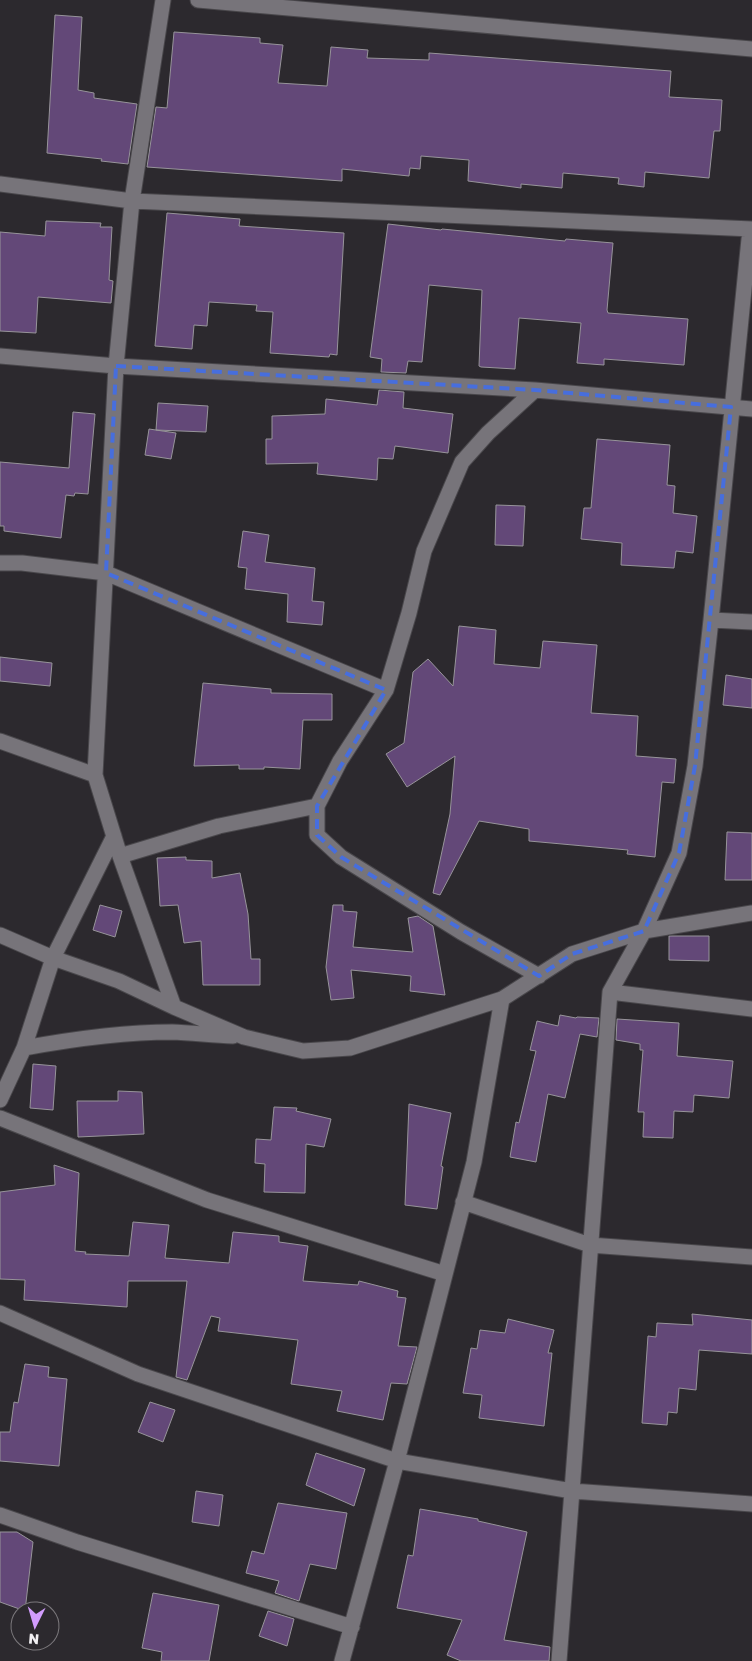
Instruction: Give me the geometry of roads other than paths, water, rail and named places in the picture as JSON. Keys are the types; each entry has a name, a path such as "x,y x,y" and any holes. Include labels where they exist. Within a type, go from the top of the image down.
{"street":[{"path":"163,0 132,200 116,366 95,775 120,856 174,1007"},
{"path":"198,0 752,49"},
{"path":"0,184 132,200 751,229 695,766 679,853 644,931 610,992 559,1661"},
{"path":"0,356 116,366 535,390 752,409"},
{"path":"535,390 488,433 462,462 424,551 410,613 386,690 340,761 317,806 318,835 341,857 460,932 539,976"},
{"path":"0,563 22,563 106,573 386,690"},
{"path":"711,620 752,622"},
{"path":"0,741 95,775"},
{"path":"120,856 219,826 317,806"},
{"path":"0,1100 24,1048 53,958 114,836"},
{"path":"24,1048 78,1038 172,1032 244,1037 303,1051 350,1048 502,999 572,954 644,931 752,913"},
{"path":"0,936 53,958 119,980 174,1007 244,1037"},
{"path":"610,992 752,1009"},
{"path":"342,1661 397,1461 474,1162 502,999"},
{"path":"0,1118 207,1200 445,1274"},
{"path":"463,1202 590,1246 752,1257"},
{"path":"0,1313 138,1374 397,1461 572,1491 752,1504"},
{"path":"0,1515 77,1542 352,1627"}]}
